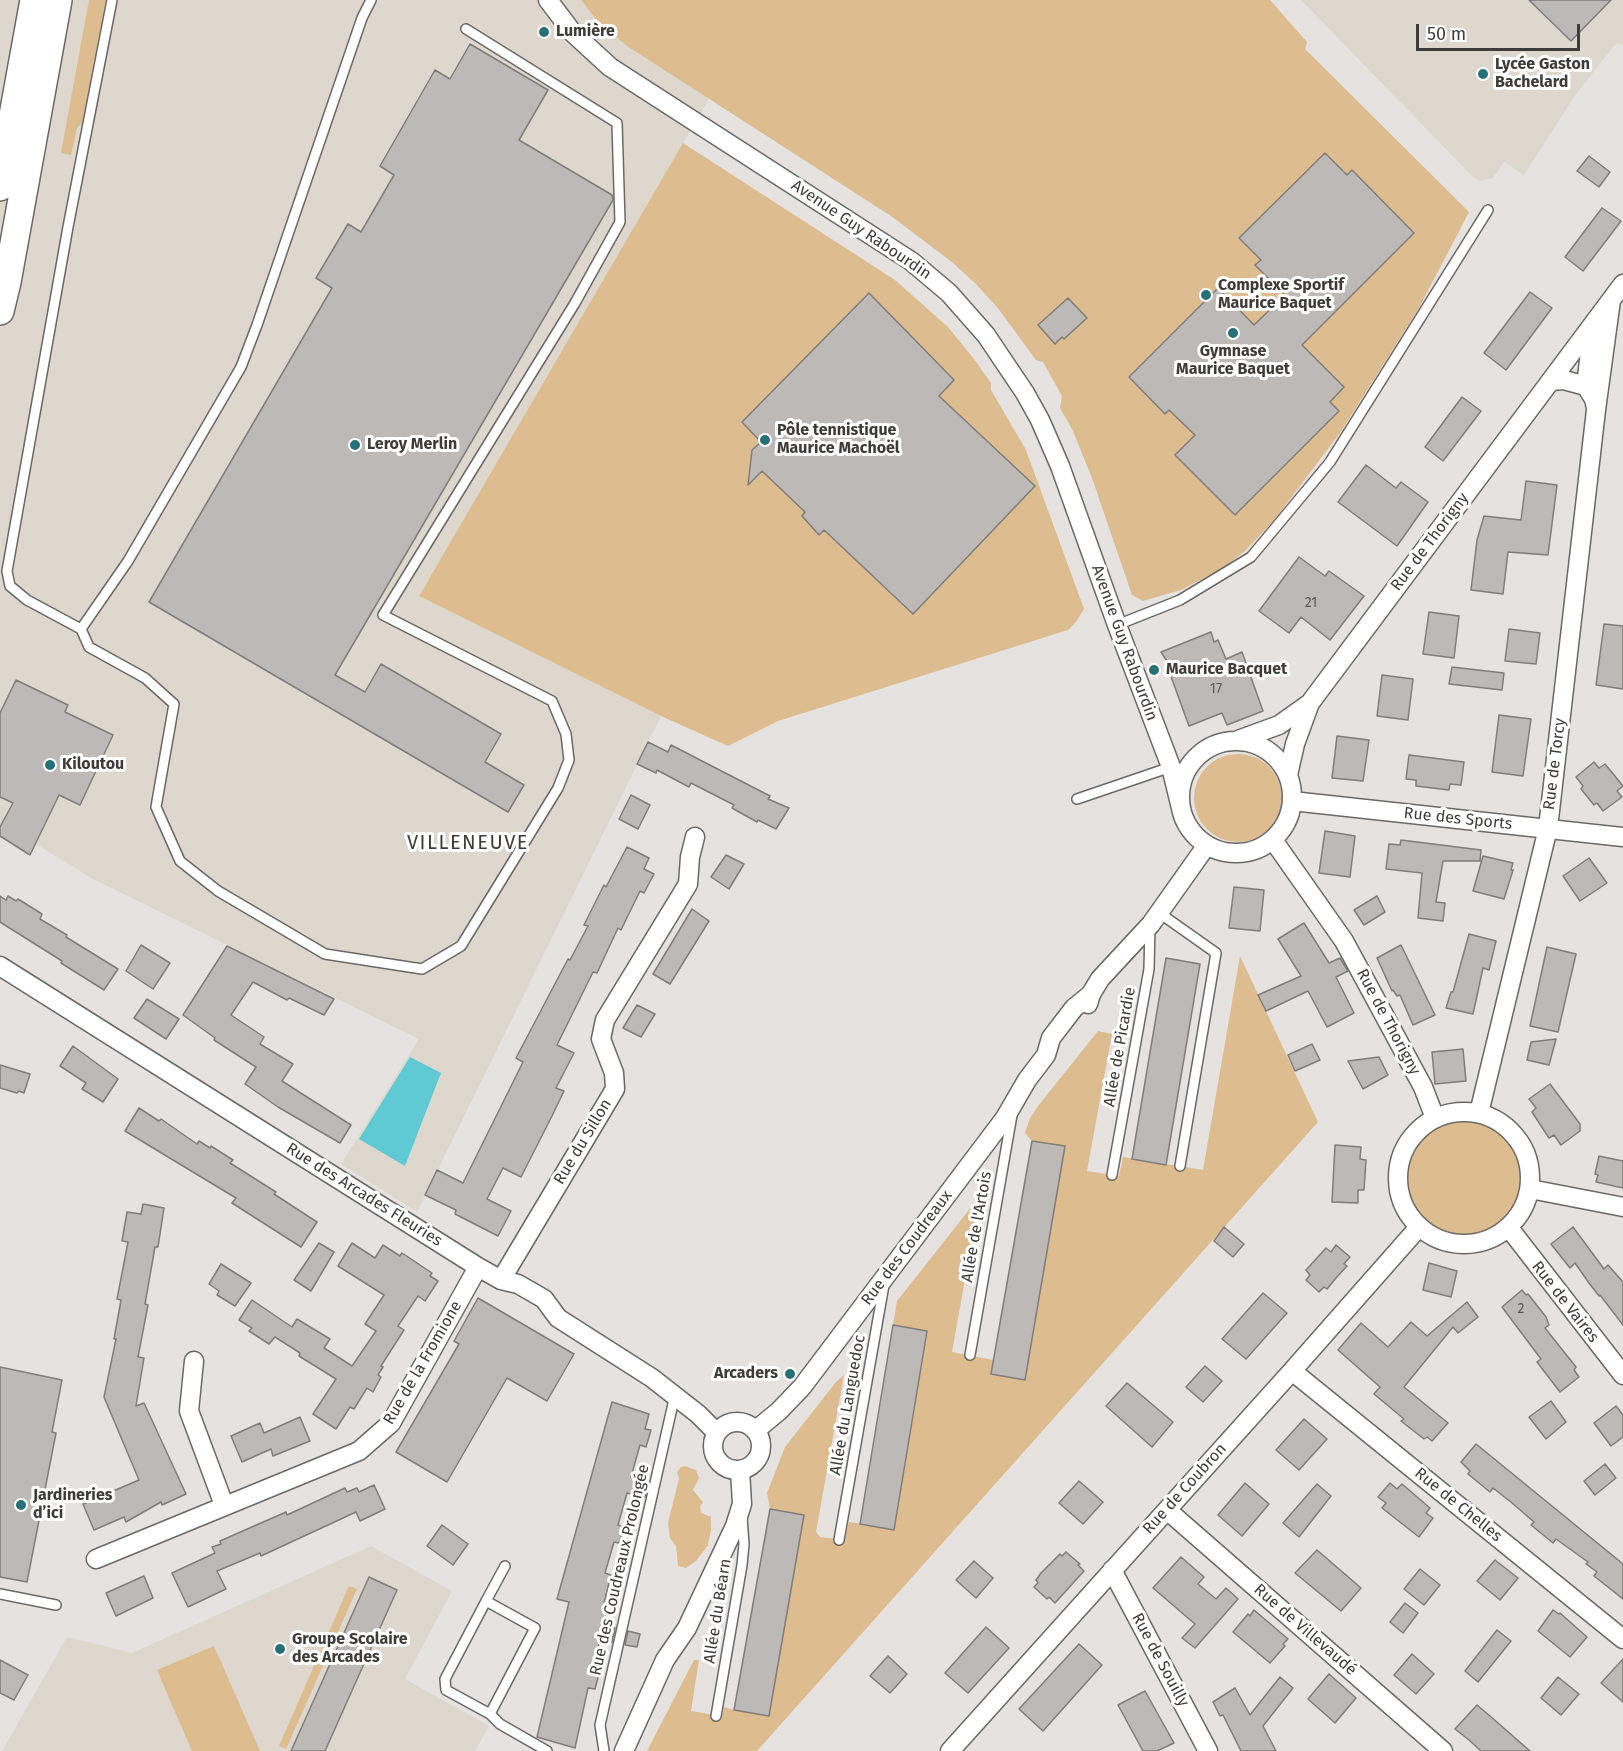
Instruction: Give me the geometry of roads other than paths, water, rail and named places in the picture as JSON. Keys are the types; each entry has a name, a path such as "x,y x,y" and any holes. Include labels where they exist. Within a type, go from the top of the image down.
{"main road":[{"path":"0,100 17,0"},
{"path":"0,187 34,0"},
{"path":"0,311 58,0"}],"street":[{"name":"Avenue Guy Rabourdin","path":"549,0 573,33 610,67 881,240 929,275 968,312 1010,367 1040,420 1060,466 1171,767 1181,808"},
{"name":"Rue de Thorigny","path":"1288,776 1295,744 1310,703 1623,284"},
{"name":"Rue de Torcy","path":"1479,1113 1548,828 1596,410 1611,300"},
{"name":"Rue de Torcy","path":"1593,324 1586,386 1594,399 1596,410"},
{"path":"1551,381 1564,380 1586,386"},
{"name":"Rue de Thorigny","path":"1235,741 1279,725 1310,703"},
{"path":"1171,767 1211,747 1235,741 1248,742 1267,751 1281,764 1292,788 1290,815 1273,840 1258,849 1241,854 1223,852 1206,846 1188,827 1181,808 1180,790 1185,773 1196,758 1211,747"},
{"name":"Rue des Sports","path":"1292,801 1623,837"},
{"name":"Rue du Sillon","path":"501,1280 615,1089 614,1073 602,1039 605,1020 688,884 690,857 695,837"},
{"name":"Rue de Thorigny","path":"1273,840 1344,941 1423,1087 1435,1118"},
{"name":"Rue des Coudreaux","path":"756,1431 802,1387 1014,1104 1027,1080 1046,1055 1051,1038 1074,1008 1091,994 1100,979 1154,918 1206,846"},
{"name":"Rue des Arcades Fleuries","path":"0,966 478,1267 501,1280 519,1284 544,1299 558,1318 652,1378 675,1395 717,1433"},
{"path":"1456,1112 1479,1113 1497,1120 1513,1132 1525,1150 1531,1169 1530,1190 1523,1211 1509,1228 1492,1239 1473,1245 1454,1244 1435,1238 1419,1227 1405,1210 1398,1190 1398,1168 1405,1148 1418,1130 1435,1118 1456,1112"},
{"path":"1530,1190 1623,1207"},
{"name":"Rue de Coubron","path":"952,1750 1419,1227"},
{"name":"Rue de Vaires","path":"1509,1228 1623,1375"},
{"name":"Rue de la Fromione","path":"96,1559 224,1504 359,1451 390,1423 478,1267"},
{"path":"194,1361 189,1411 224,1504"},
{"name":"Rue de Chelles","path":"1292,1371 1623,1639"},
{"path":"736,1422 751,1426 756,1431 760,1437 761,1452 753,1464 740,1470 725,1467 715,1455 714,1440 717,1433 729,1423 736,1422"},
{"path":"624,1751 665,1660 687,1628 741,1510 740,1470"},
{"name":"Rue de Villevaudé","path":"1167,1510 1443,1751"},
{"name":"Rue de Souilly","path":"1112,1570 1208,1751"}],"lane":[{"path":"112,0 68,227 7,571 10,586 27,600 81,629 89,647 145,678 174,704 156,807 180,861 218,891 325,954 422,969 461,946 558,788 569,760 566,734 552,701 383,615 575,303 620,222 617,123 466,28"},
{"path":"81,629 128,561 241,367 258,325 362,18 371,0"},
{"path":"1117,625 1180,600 1251,557 1330,462 1488,210"},
{"path":"1077,799 1171,767"},
{"path":"1154,918 1216,953 1180,1166"},
{"name":"Allée de Picardie","path":"1112,1176 1149,969 1154,918"},
{"name":"Allée de l'Artois","path":"970,1355 1014,1104"},
{"name":"Allée du Languedoc","path":"839,1540 886,1275"},
{"name":"Rue des Coudreaux Prolongée","path":"604,1751 600,1725 675,1395"},
{"name":"Allée du Béarn","path":"716,1716 742,1565 744,1536 741,1510"},
{"path":"505,1566 445,1679 446,1690 490,1714 500,1724 547,1751"},
{"path":"0,1594 56,1605"},
{"path":"486,1601 535,1628 490,1714"}],"water":[{"path":"410,1057 441,1073 405,1166 359,1139"}],"place":[{"name":"Lumière","path":"544,32"},
{"name":"Lycée Gaston Bachelard","path":"1483,74"},
{"name":"Complexe Sportif Maurice Baquet","path":"1206,295"},
{"name":"Gymnase Maurice Baquet","path":"1233,333"},
{"name":"Pôle tennistique Maurice Machoël","path":"765,440"},
{"name":"Leroy Merlin","path":"355,445"},
{"name":"Maurice Bacquet","path":"1154,670"},
{"name":"Kiloutou","path":"50,765"},
{"name":"Arcaders","path":"790,1374"},
{"name":"Jardineries d’ici","path":"21,1505"},
{"name":"Groupe Scolaire des Arcades","path":"280,1649"}],"district":[{"name":"VILLENEUVE","path":"468,843"}]}
